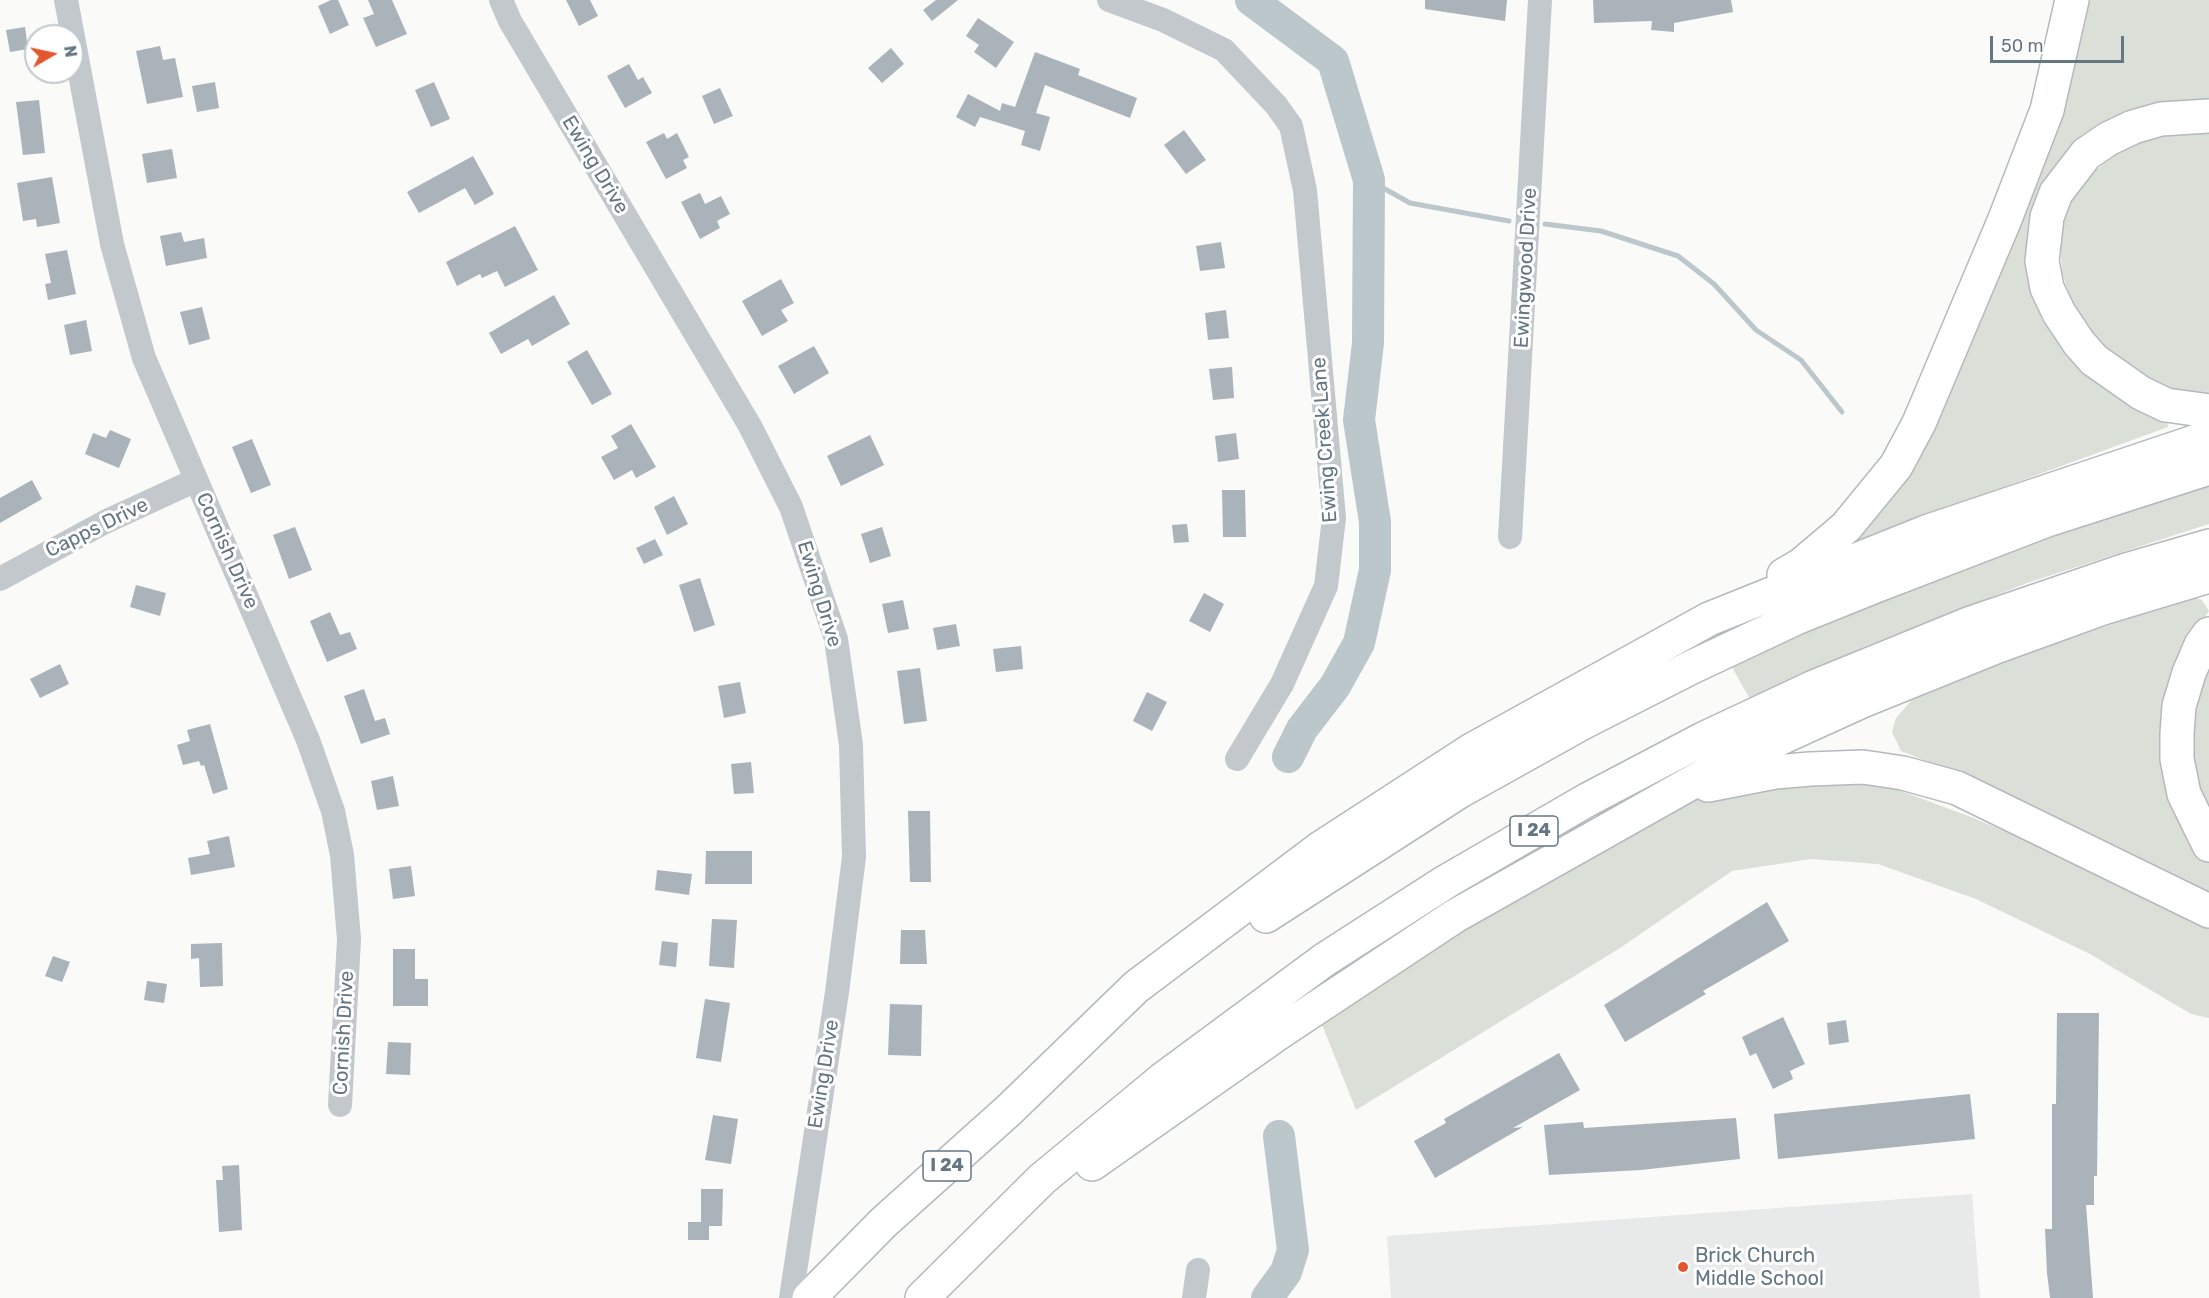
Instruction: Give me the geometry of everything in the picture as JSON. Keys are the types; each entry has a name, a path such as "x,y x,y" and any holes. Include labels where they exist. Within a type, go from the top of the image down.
{"highway":[{"path":"1009,1110 1136,987 1322,847 1470,751 1709,619 1801,565 1846,527 1896,466 1940,378 2048,110 2072,0"},
{"path":"2209,116 2161,119 2133,127 2108,139 2086,154 2056,193 2047,217 2042,261 2047,288 2059,313 2079,343 2094,360 2141,393 2166,405 2209,411"},
{"path":"1709,619 1926,532 2209,437"},
{"name":"I 24","path":"809,1298 884,1222 1009,1110 1183,975 1292,897 1460,791 1582,723 1796,618 2047,520 2209,468"},
{"name":"I 24","path":"922,1298 1042,1179 1163,1079 1314,967 1447,881 1587,800 1703,739 1814,687 1971,623 2126,570 2209,546"},
{"path":"948,1270 1110,1150 1280,1032 1455,916 1671,792 1730,761 1862,701 1987,650 2103,608 2209,576"},
{"path":"2209,634 2201,645 2188,673 2179,705 2177,743 2184,794 2209,845"},
{"path":"1671,792 1775,772 1810,769 1863,767 1903,773 1957,788 2209,911"}],"street":[{"name":"Cornish Drive","path":"66,0 112,244 144,358 308,740 333,812 346,890 349,939 339,1105"},
{"name":"Ewing Drive","path":"501,0 516,31 750,426 791,507 836,639 850,745 854,857 837,992 791,1298"},
{"name":"Ewing Creek Lane","path":"1109,0 1162,20 1224,50 1276,105 1291,126 1305,190 1334,518 1326,586 1282,684 1237,759"},
{"name":"Ewingwood Drive","path":"1510,537 1540,0"},
{"name":"Capps Drive","path":"0,579 105,522 196,480"},
{"path":"1194,1298 1198,1270"}],"shaded area":[{"path":"2086,0 2209,0 2209,107 2084,143 2040,295 2166,415 2168,427 1851,543 2052,129 2076,63"},
{"path":"2209,133 2209,397 2181,395 2117,363 2073,307 2062,273 2060,232 2073,198 2095,171 2119,151 2158,136"},
{"path":"2209,484 2209,524 2027,583 1869,645 1750,699 1729,662 2015,545"},
{"path":"2192,597 2202,600 2209,611 2191,636 2178,668 2201,853 2209,861 2209,896 1962,775 1901,751 1892,732 1896,718 1912,700 2014,658"},
{"path":"2209,659 2209,821 2197,794 2190,728"},
{"path":"1877,782 1971,817 2096,869 2209,923 2209,1018 2191,1014 2090,954 1976,899 1878,864 1811,859 1732,871 1620,948 1356,1110 1319,1017 1412,954 1676,804 1736,786"},
{"name":"Brick Church Middle School","path":"1972,1194 1980,1298 1391,1298 1387,1236"}],"building":[{"path":"331,0 338,0 349,25 330,34 318,6"},
{"path":"368,0 392,0 407,34 376,47 363,18 374,14"},
{"path":"566,0 590,0 598,16 579,26"},
{"path":"936,0 958,0 932,21 923,10"},
{"path":"1425,0 1507,0 1505,21 1425,9"},
{"path":"1593,0 1731,0 1733,12 1674,23 1674,32 1651,30 1652,21 1594,23"},
{"path":"978,18 1014,42 996,68 974,52 979,45 966,36"},
{"path":"24,27 24,50 10,52 6,30"},
{"path":"160,46 163,60 175,58 183,97 147,104 136,51"},
{"path":"891,48 904,64 882,83 868,68"},
{"path":"1035,52 1080,69 1078,75 1137,98 1130,118 1045,85 1036,113 1050,117 1040,151 1021,145 1025,131 980,117 975,127 956,117 968,94 1000,111 1002,103 1015,107"},
{"path":"629,64 638,80 643,77 652,93 625,108 607,76"},
{"path":"215,82 219,108 197,112 192,86"},
{"path":"434,82 450,119 431,127 415,90"},
{"path":"720,88 733,116 714,124 702,96"},
{"path":"39,100 45,153 23,155 16,102"},
{"path":"1184,130 1206,160 1186,174 1164,145"},
{"path":"664,133 667,139 677,133 689,157 683,160 687,168 666,179 646,142"},
{"path":"172,149 177,178 147,183 142,154"},
{"path":"473,156 494,194 475,205 465,188 419,213 407,192"},
{"path":"52,177 60,223 37,227 36,219 23,221 17,183"},
{"path":"700,193 705,204 721,196 730,214 717,221 720,228 700,239 681,202"},
{"path":"515,226 538,270 505,287 497,271 482,278 480,274 457,286 446,262"},
{"path":"181,232 184,242 204,238 207,258 166,266 160,236"},
{"path":"1221,242 1225,268 1200,271 1196,246"},
{"path":"67,250 76,294 48,300 45,284 51,283 45,254"},
{"path":"781,279 794,303 781,310 788,321 762,336 742,301"},
{"path":"554,295 570,324 532,346 528,339 501,354 489,333"},
{"path":"202,307 210,339 189,345 180,312"},
{"path":"1226,310 1229,338 1208,340 1205,313"},
{"path":"86,320 92,351 70,355 64,325"},
{"path":"814,346 829,373 794,394 778,366"},
{"path":"587,350 612,394 592,405 567,362"},
{"path":"1232,367 1234,398 1213,400 1209,369"},
{"path":"631,424 656,467 636,478 632,470 614,480 601,457 618,448 611,436"},
{"path":"110,430 131,439 119,468 85,454 93,433 106,438"},
{"path":"1236,433 1239,459 1218,462 1215,436"},
{"path":"870,435 884,465 841,486 827,456"},
{"path":"252,439 271,485 251,493 232,447"},
{"path":"32,480 42,499 0,523 0,498"},
{"path":"1222,490 1245,490 1246,537 1223,537"},
{"path":"674,496 688,524 667,535 654,507"},
{"path":"1187,524 1189,542 1174,543 1172,525"},
{"path":"295,527 312,570 289,579 273,535"},
{"path":"882,527 891,556 870,563 861,534"},
{"path":"655,539 663,555 644,564 636,548"},
{"path":"700,578 715,625 694,632 679,585"},
{"path":"136,585 166,593 160,616 130,607"},
{"path":"1204,593 1224,604 1210,632 1189,621"},
{"path":"903,600 909,629 888,633 882,604"},
{"path":"330,612 340,635 350,632 357,649 327,662 310,621"},
{"path":"956,624 960,646 937,650 933,628"},
{"path":"1021,646 1023,669 996,672 993,649"},
{"path":"60,664 69,684 40,698 30,679"},
{"path":"920,668 927,721 904,724 897,671"},
{"path":"740,682 746,713 724,718 718,686"},
{"path":"364,689 375,721 385,718 390,734 361,744 344,696"},
{"path":"1147,692 1167,702 1152,731 1133,721"},
{"path":"210,724 228,789 213,794 204,765 201,766 199,761 183,765 177,745 190,741 187,730"},
{"path":"751,762 754,793 734,794 731,764"},
{"path":"393,776 399,806 377,810 371,781"},
{"path":"908,811 930,811 931,882 910,882"},
{"path":"229,836 235,867 191,875 188,858 210,854 207,841"},
{"path":"706,851 752,851 752,884 705,884"},
{"path":"411,866 415,896 393,899 389,869"},
{"path":"657,870 692,874 689,895 655,890"},
{"path":"1767,902 1789,941 1703,991 1706,994 1625,1042 1604,1005"},
{"path":"712,919 737,920 734,968 709,966"},
{"path":"901,930 925,930 927,964 900,964"},
{"path":"662,941 678,943 676,967 659,965"},
{"path":"222,943 223,986 200,987 199,958 191,959 191,944"},
{"path":"393,949 415,949 415,979 428,979 428,1006 393,1006"},
{"path":"53,956 70,962 62,982 45,976"},
{"path":"147,981 167,984 164,1003 144,1000"},
{"path":"705,999 730,1003 721,1062 696,1058"},
{"path":"890,1004 922,1005 921,1056 888,1055"},
{"path":"2057,1013 2099,1013 2097,1176 2094,1176 2094,1205 2086,1205 2093,1298 2050,1298 2045,1229 2052,1229 2052,1104 2056,1104"},
{"path":"1783,1017 1805,1064 1790,1071 1793,1079 1773,1089 1756,1053 1750,1056 1742,1037"},
{"path":"1846,1020 1849,1042 1829,1045 1827,1023"},
{"path":"388,1042 411,1043 410,1075 386,1074"},
{"path":"1559,1053 1580,1090 1513,1128 1523,1127 1435,1178 1414,1141 1446,1123 1444,1119"},
{"path":"1970,1094 1975,1139 1778,1159 1774,1114"},
{"path":"713,1115 738,1119 731,1164 705,1160"},
{"path":"1736,1118 1740,1159 1641,1170 1549,1175 1544,1125 1583,1122 1584,1128"},
{"path":"239,1165 242,1230 219,1232 216,1180 223,1180 222,1166"},
{"path":"701,1189 723,1189 722,1226 709,1226 709,1240 688,1240 688,1222 701,1222"}],"waterway":[{"path":"1251,0 1333,61 1369,180 1368,343 1359,420 1375,522 1375,570 1359,643 1335,686 1302,729 1288,757"},
{"path":"1369,180 1410,203 1509,221"},
{"path":"1545,224 1601,231 1678,256 1714,284 1756,330 1801,360 1842,412"},
{"path":"1267,1298 1286,1272 1293,1250 1279,1136"}],"place":[{"name":"Brick Church Middle School","path":"1683,1267"}]}
